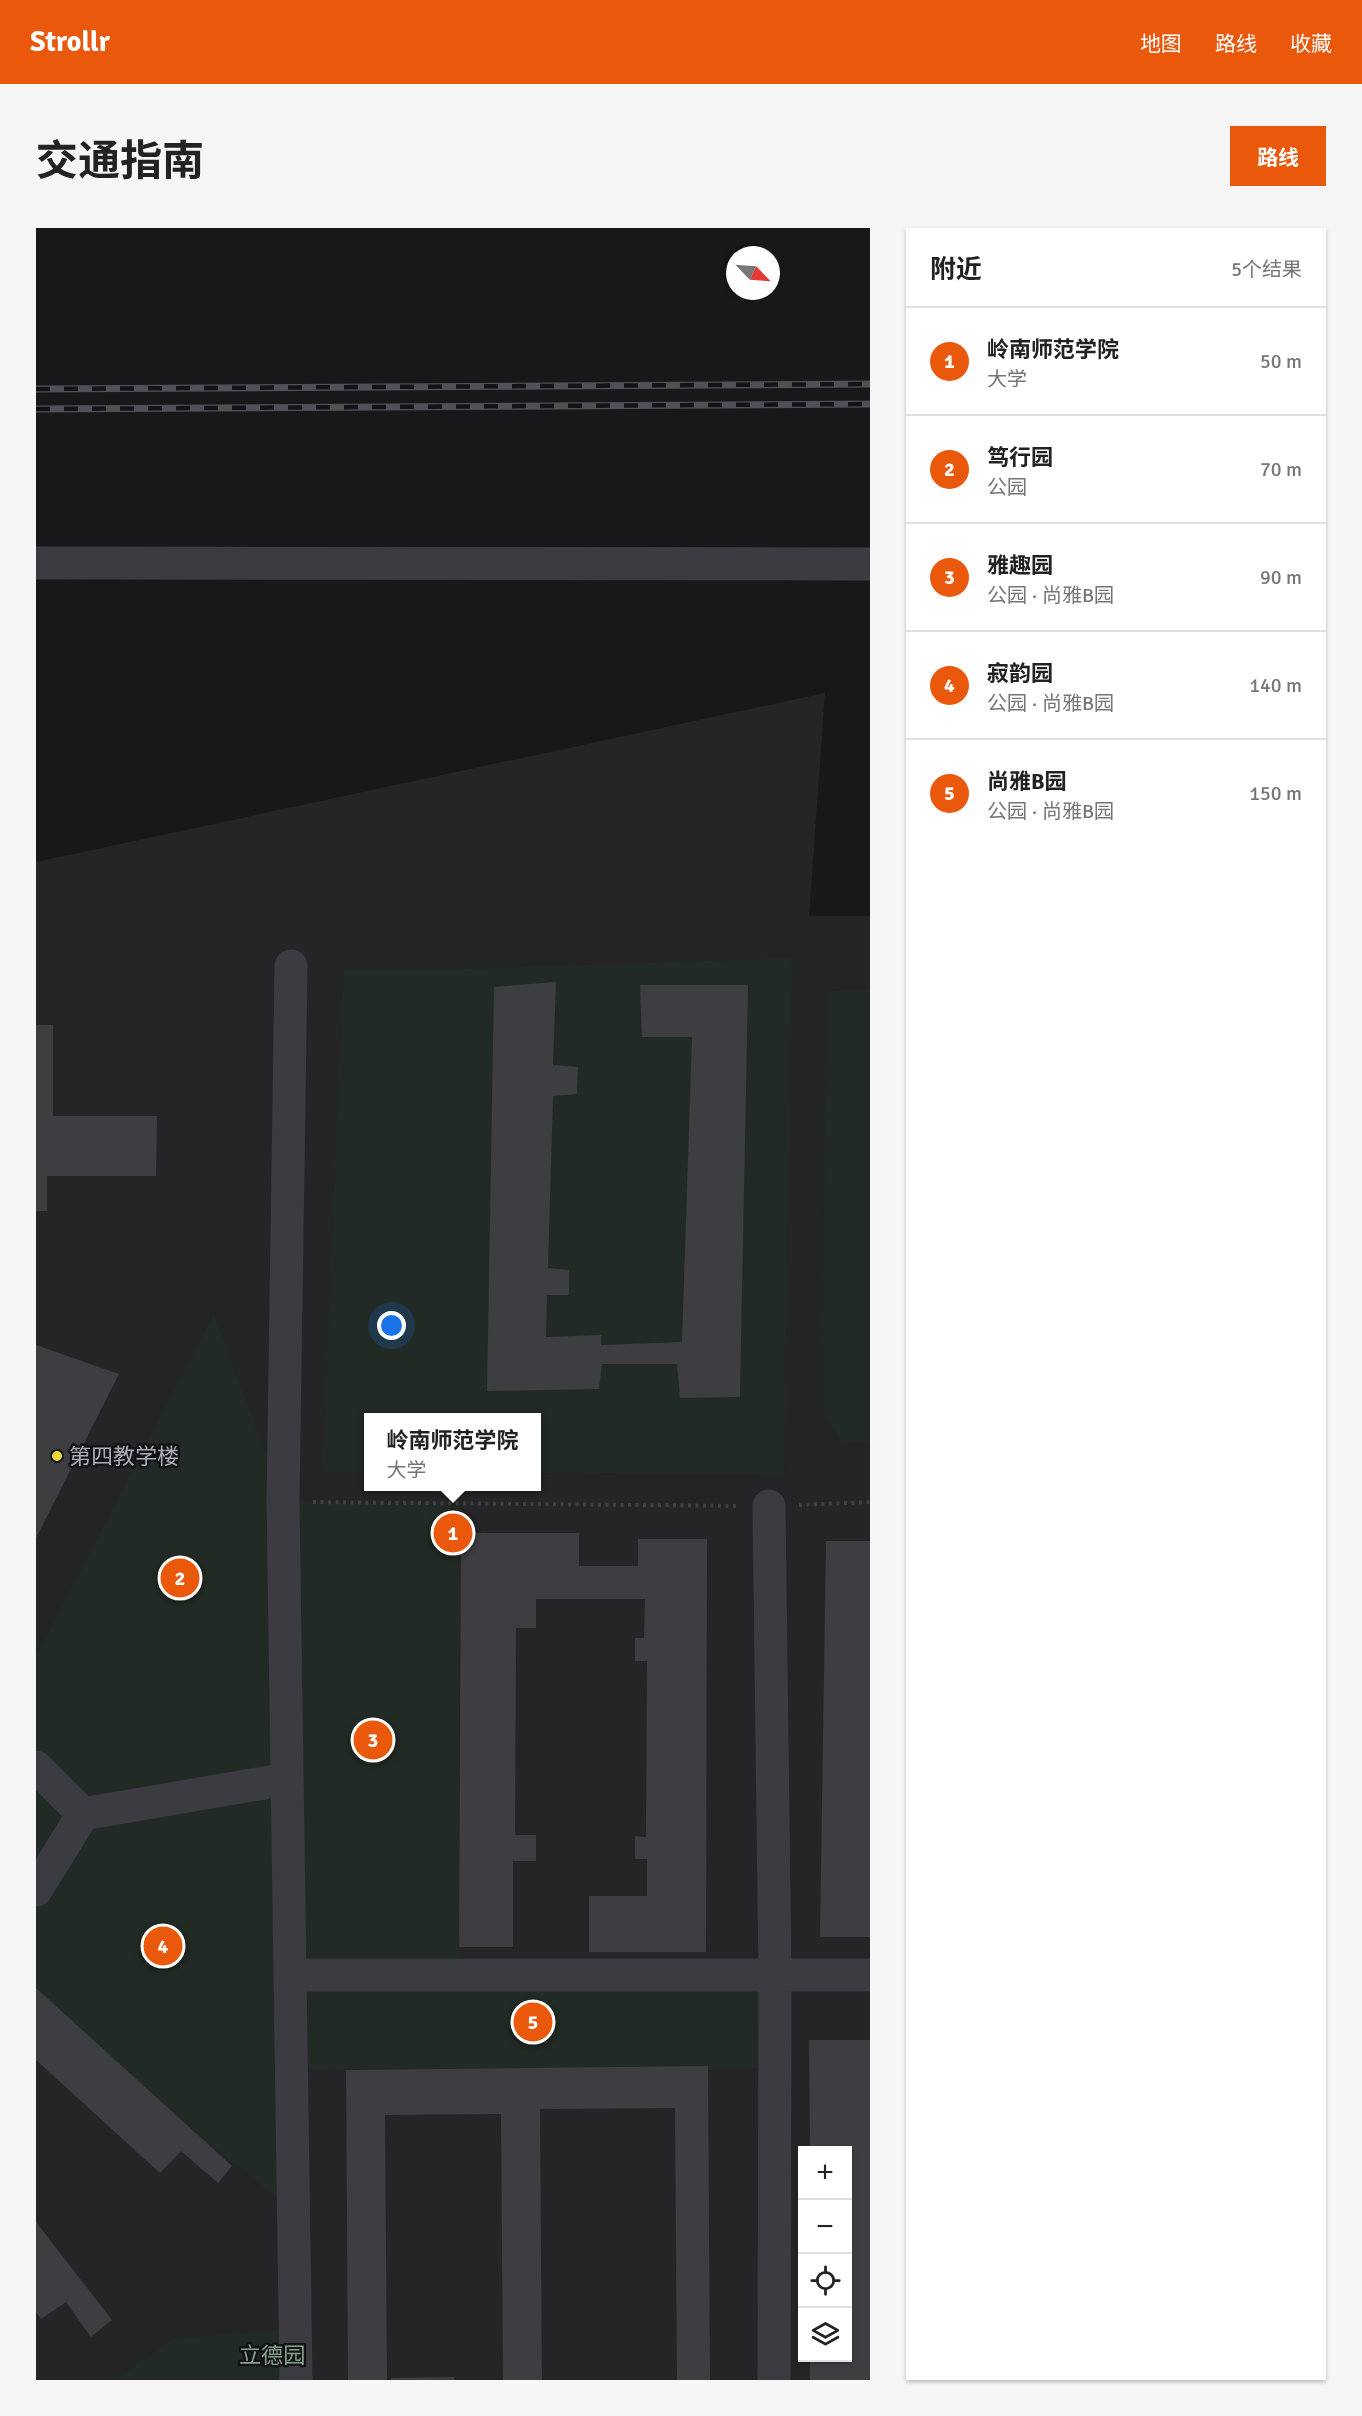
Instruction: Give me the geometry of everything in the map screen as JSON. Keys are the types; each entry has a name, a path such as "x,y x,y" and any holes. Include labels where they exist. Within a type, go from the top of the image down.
{"street":[{"path":"36,563 870,564"},
{"path":"291,966 283,1501 296,2380"},
{"path":"770,1506 775,1975 774,2380"},
{"path":"36,1767 83,1814"},
{"path":"36,1890 83,1814 287,1779"},
{"path":"290,1976 870,1975"}],"path":[{"path":"283,1501 471,1505 770,1506 870,1502"}],"shaded area":[{"path":"825,693 809,916 870,916 870,2380 36,2380 36,862"}],"green space":[{"path":"792,958 784,1474 541,1473 541,1413 364,1413 364,1472 322,1472 343,969 462,969"},
{"path":"870,990 870,1441 841,1441 822,1413 826,991"},
{"path":"214,1313 283,1501 459,1505 459,1975 775,1975 774,2068 292,2070 294,2212 36,2002 36,1656"},
{"name":"立德园","path":"296,2329 296,2380 114,2380 175,2338"}],"building":[{"path":"556,982 553,1065 578,1067 577,1094 553,1096 548,1268 569,1270 569,1295 547,1295 546,1337 601,1335 601,1345 682,1342 692,1037 642,1037 640,985 748,985 740,1397 680,1398 677,1364 602,1364 599,1389 487,1391 494,987"},
{"path":"36,1025 53,1025 53,1116 157,1116 156,1176 47,1176 47,1211 36,1211"},
{"name":"第四教学楼","path":"36,1345 119,1374 36,1538"},
{"path":"461,1533 579,1533 579,1566 638,1566 638,1539 707,1539 706,1952 589,1952 589,1896 647,1896 647,1859 635,1859 635,1836 646,1837 647,1661 635,1661 635,1638 644,1638 645,1599 536,1599 536,1628 516,1628 515,1835 536,1835 536,1861 513,1861 513,1947 459,1947"},
{"path":"826,1541 870,1541 870,1937 820,1937"},
{"path":"36,1988 232,2166 218,2183 181,2151 160,2173 36,2060"},
{"path":"809,2040 870,2040 870,2380 810,2380 810,2362 852,2362 852,2146 810,2146"},
{"path":"708,2066 710,2380 677,2380 675,2108 540,2109 542,2380 503,2380 501,2114 385,2115 387,2380 348,2380 346,2070"},
{"path":"36,2222 112,2320 91,2337 66,2302 41,2319 36,2312"},
{"path":"454,2377 454,2380 391,2380 391,2378"}],"railway":[{"path":"36,389 870,384"},
{"path":"36,409 870,404"}],"place":[{"name":"第四教学楼","path":"57,1456"},
{"name":"岭南师范学院","path":"453,1533"},
{"name":"笃行园","path":"180,1578"},
{"name":"雅趣园","path":"373,1740"},
{"name":"寂韵园","path":"163,1946"},
{"name":"尚雅B园","path":"533,2022"}]}
